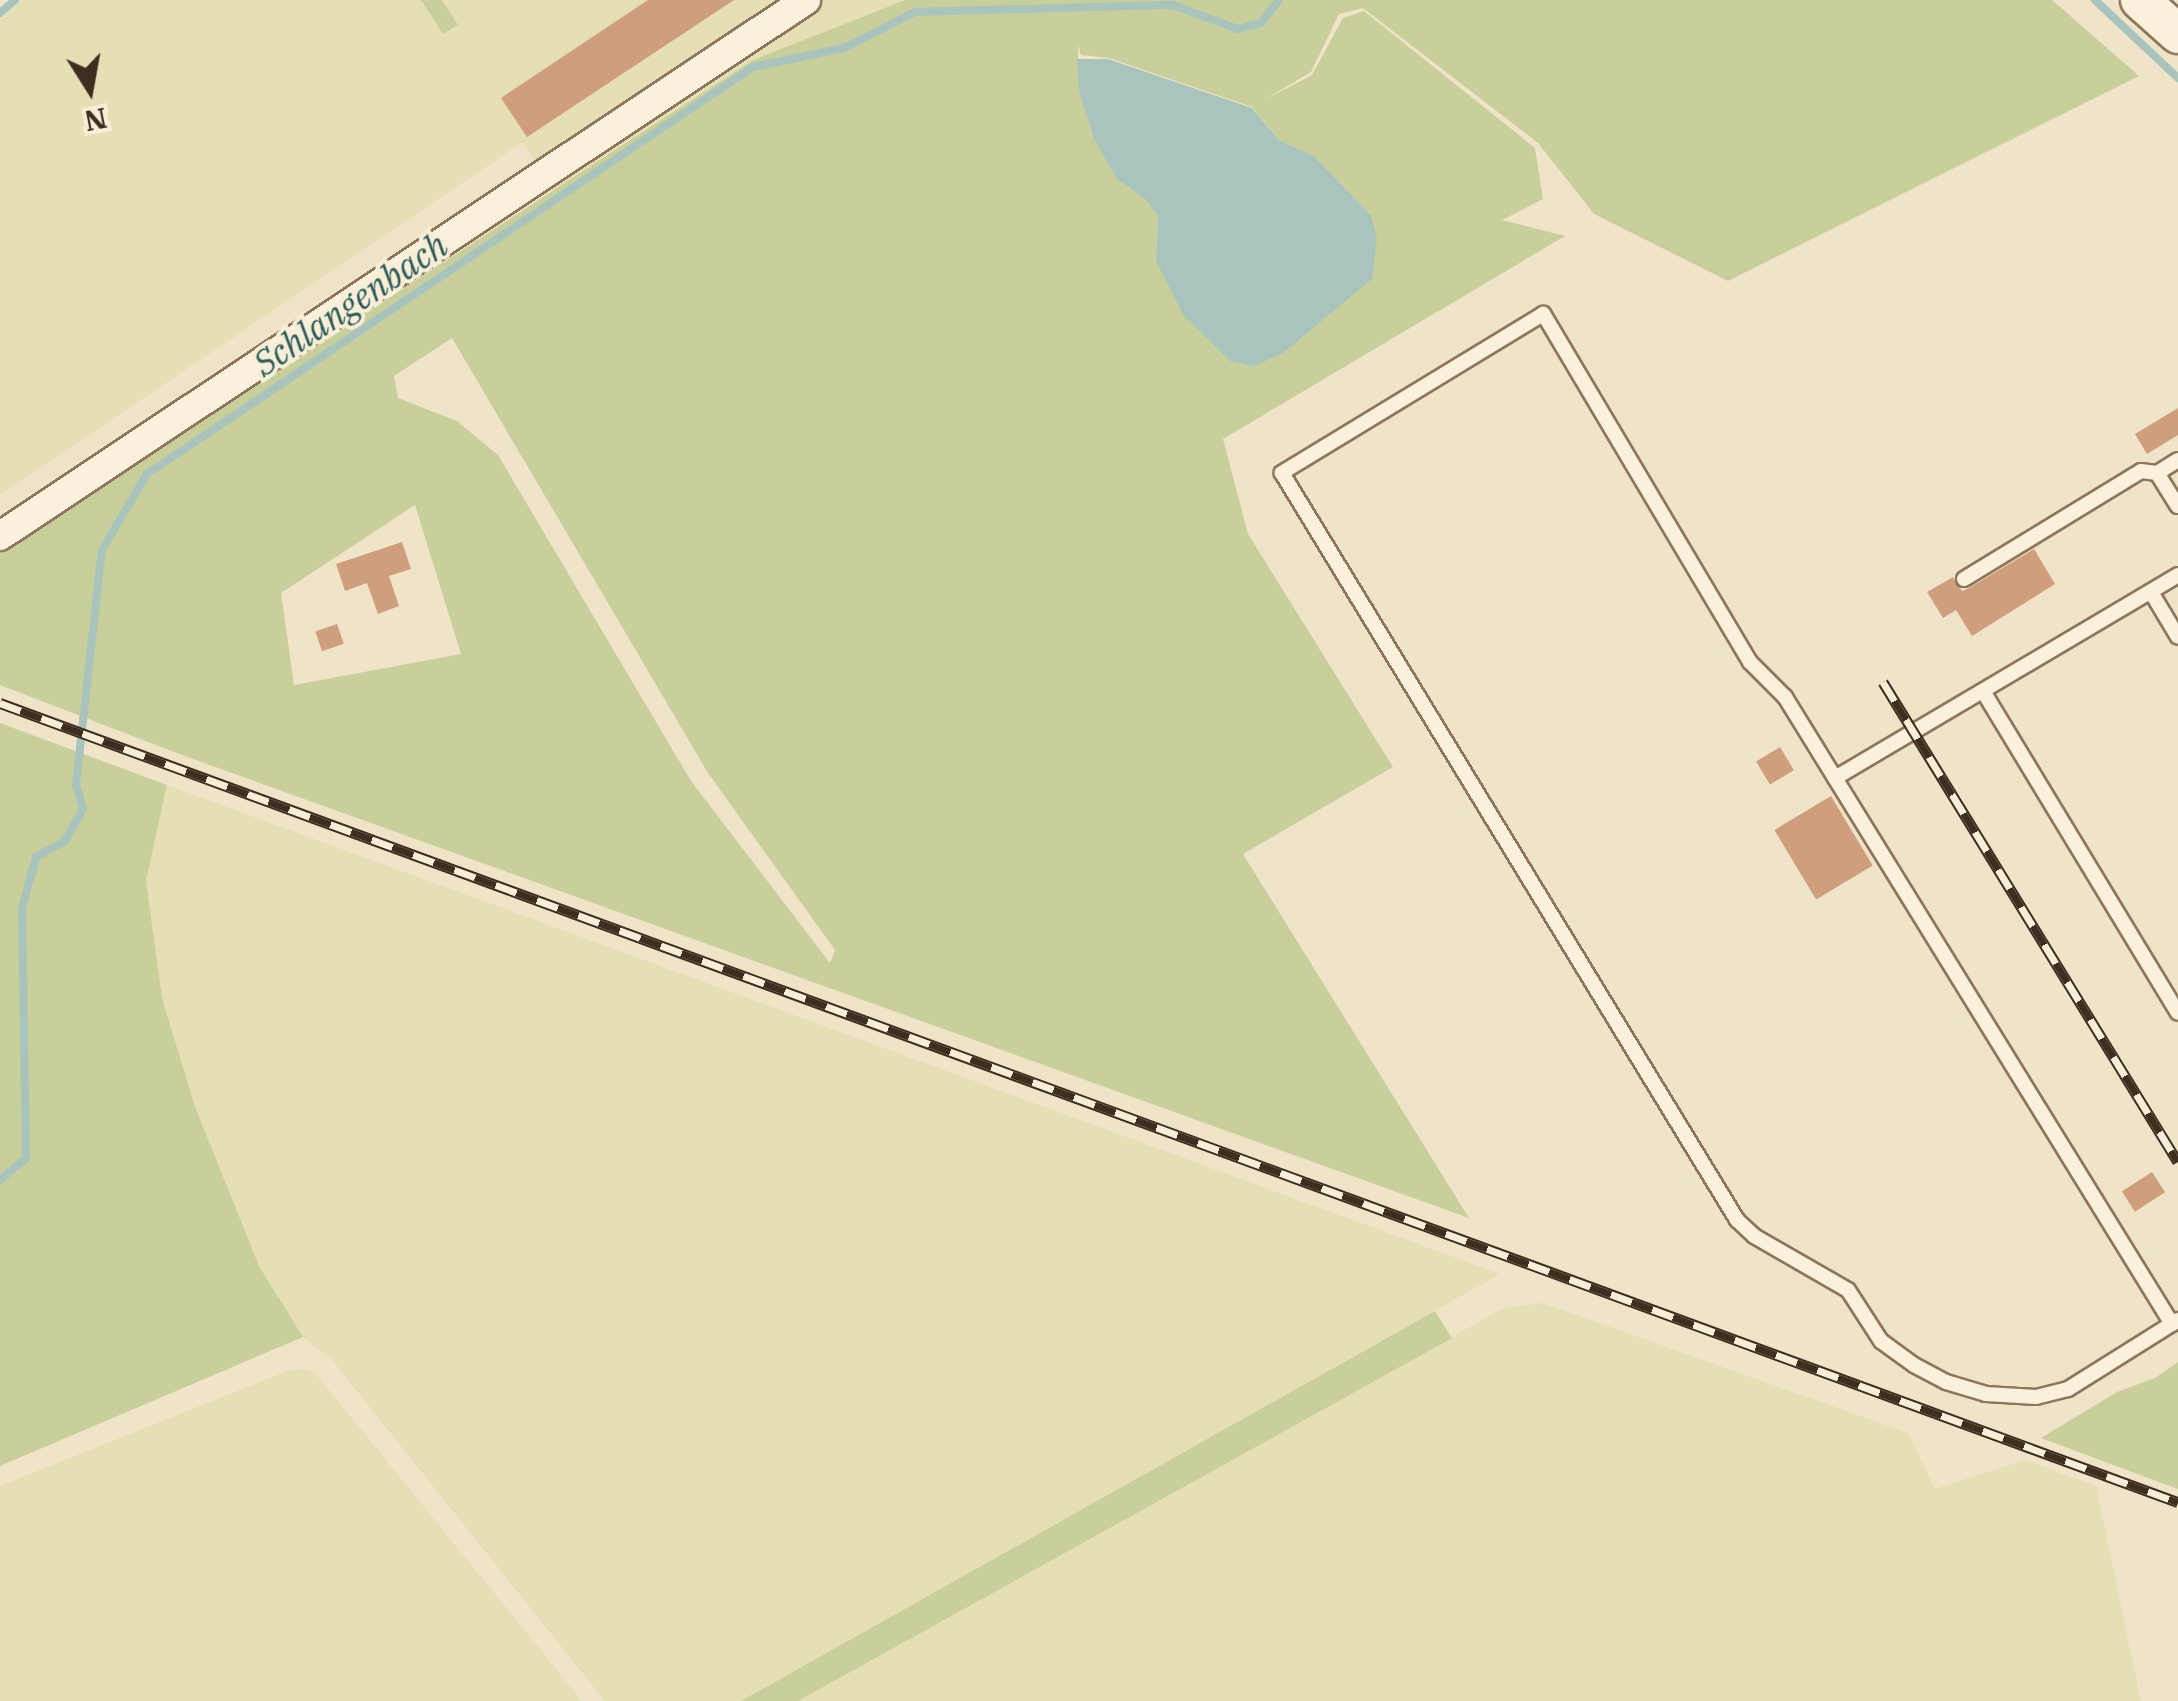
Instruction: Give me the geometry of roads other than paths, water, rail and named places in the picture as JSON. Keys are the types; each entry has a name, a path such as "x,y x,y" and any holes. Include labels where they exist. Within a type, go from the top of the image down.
{"main road":[{"path":"2140,0 2178,34"}],"street":[{"path":"0,536 806,0"}],"lane":[{"path":"1544,314 1750,662 1784,698 1836,778 2175,1322 2068,1388 2036,1396 1986,1394 1946,1382 1914,1364 1881,1341 1848,1290 1754,1236 1736,1220 1282,473 1544,314"},
{"path":"1964,579 2140,471 2157,473 2178,460"},
{"path":"2157,473 2178,506"},
{"path":"1836,778 2178,575"},
{"path":"2151,592 2178,637"},
{"path":"1983,691 2178,1013"}],"water":[{"path":"1077,59 1108,59 1252,108 1279,140 1314,156 1371,215 1377,239 1372,279 1283,353 1254,366 1230,361 1184,316 1156,261 1158,216 1146,200 1117,179 1095,141 1079,92"}],"waterway":[{"path":"0,13 15,0"},
{"name":"Schlangenbach","path":"0,1180 26,1158 22,909 36,857 65,841 83,809 76,784 102,550 147,474 753,67 844,48 915,12 1173,5 1238,29 1261,23 1279,0"},
{"path":"2095,0 2178,78"}],"railway":[{"path":"1883,682 2178,1162"},
{"path":"0,703 2178,1502"}]}
